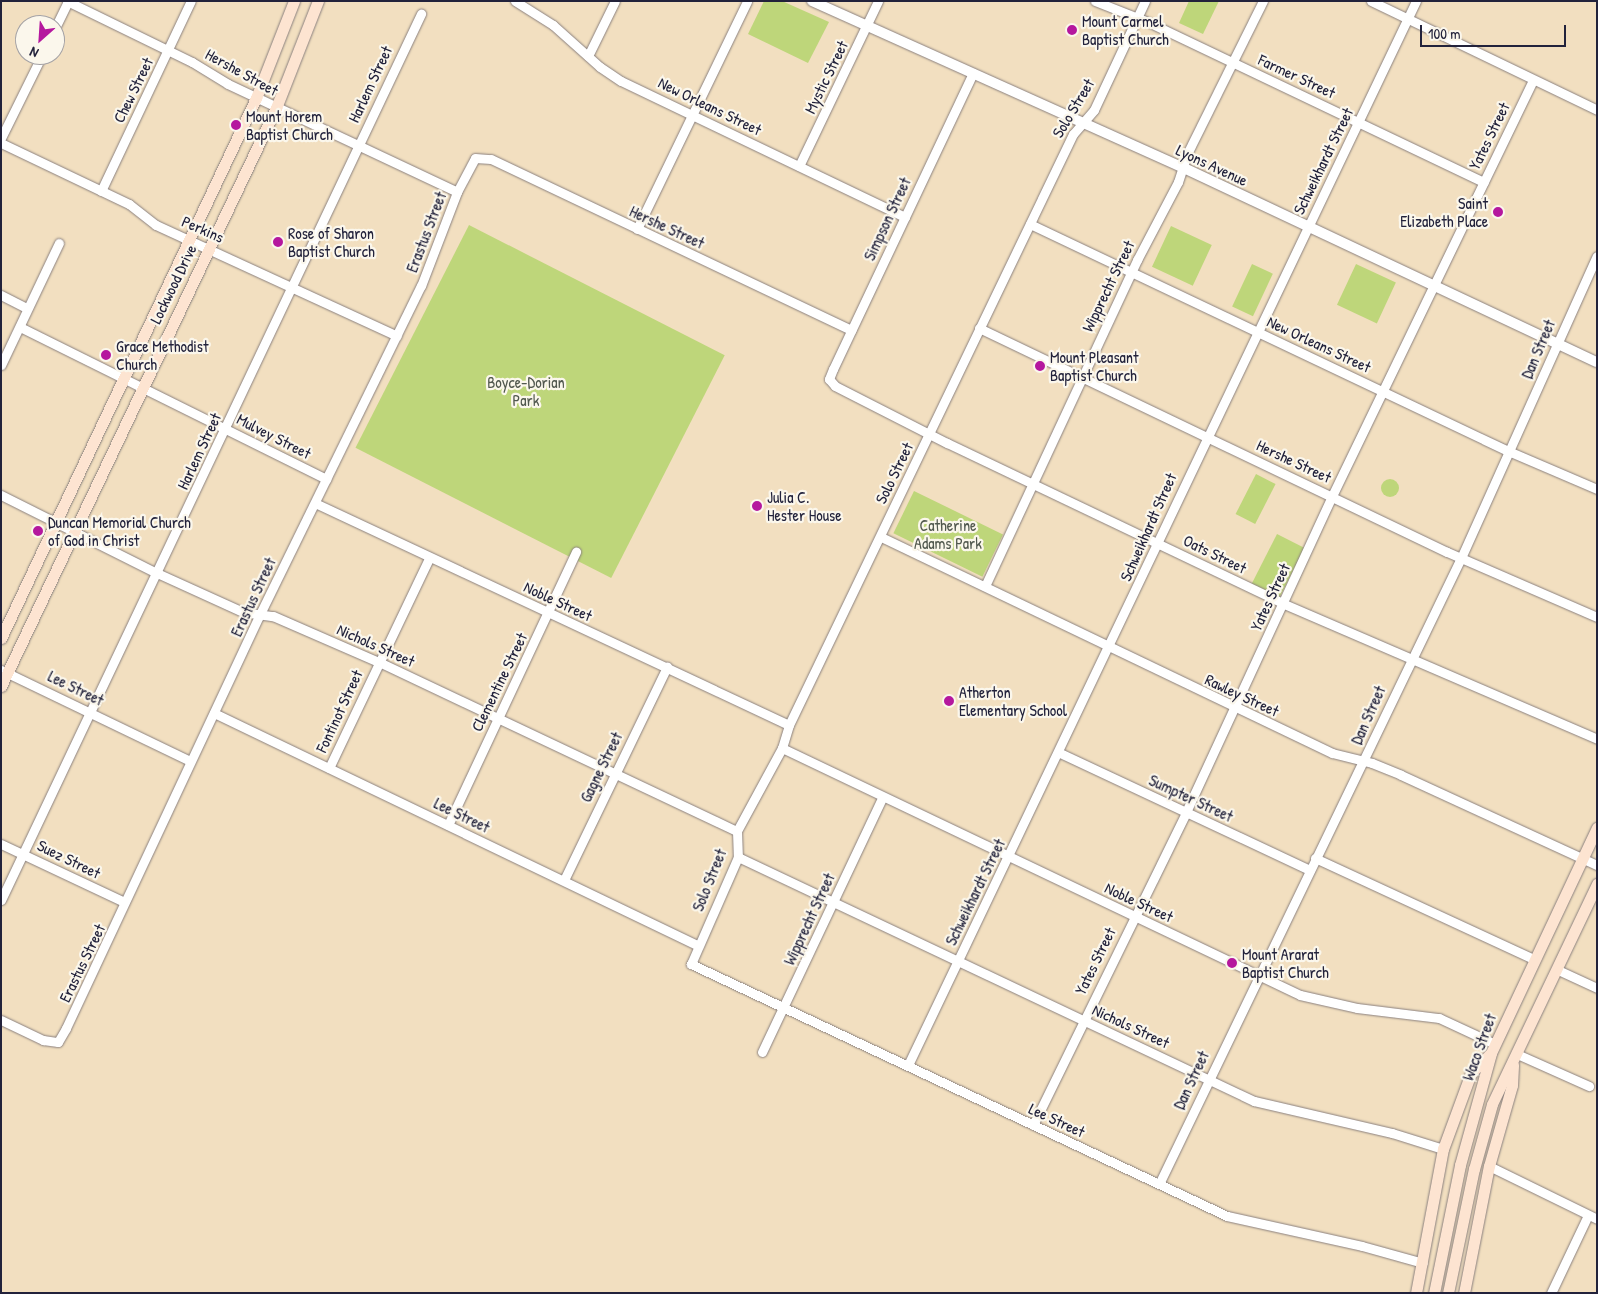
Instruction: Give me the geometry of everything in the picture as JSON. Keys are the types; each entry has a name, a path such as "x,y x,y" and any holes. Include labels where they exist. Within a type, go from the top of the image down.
{"main road":[{"name":"Lockwood Drive","path":"1,638 256,98 294,1"},
{"name":"Lockwood Drive","path":"1,686 4,671 74,532 276,108 318,1"},
{"name":"Waco Street","path":"1434,1293 1460,1165 1493,1048 1597,828"},
{"name":"Waco Street","path":"1448,1293 1462,1225 1492,1104 1558,970 1597,884"},
{"path":"1416,1293 1443,1149 1471,1073 1493,1048"},
{"path":"1464,1293 1489,1166 1512,1085 1515,1058"}],"street":[{"name":"Hershe Street","path":"68,1 168,50 276,108 457,192"},
{"path":"61,15 68,1"},
{"name":"Chew Street","path":"101,191 191,1"},
{"name":"New Orleans Street","path":"515,1 553,25 588,56 621,80 905,217"},
{"path":"588,56 615,1"},
{"path":"637,229 747,1"},
{"name":"Lyons Avenue","path":"812,1 1083,121 1557,345 1597,362"},
{"name":"Mystic Street","path":"799,166 878,1"},
{"name":"Farmer Street","path":"1095,1 1233,62 1484,182"},
{"name":"Solo Street","path":"692,964 697,945 738,857 737,831 782,748 789,725 1073,134 1094,110 1145,1"},
{"name":"Wipprecht Street","path":"985,586 1131,272 1184,168 1187,154 1263,1"},
{"path":"1371,1 1597,110"},
{"name":"Schweikhardt Street","path":"908,1065 1110,648 1206,436 1258,332 1416,1"},
{"name":"Harlem Street","path":"1,900 92,713 420,14"},
{"path":"1,138 37,65"},
{"name":"Simpson Street","path":"829,379 973,72"},
{"name":"Yates Street","path":"1033,1125 1186,812 1284,604 1332,496 1533,80"},
{"name":"Perkins","path":"1,143 129,204 156,224 397,336"},
{"name":"Hershe Street","path":"472,162 480,157 491,159 851,330"},
{"name":"Erastus Street","path":"1,1020 43,1040 58,1042 117,925 124,902 259,616 434,258 457,192 472,162"},
{"name":"New Orleans Street","path":"1030,224 1508,451 1597,489"},
{"path":"1,365 59,243"},
{"name":"Dan Street","path":"1159,1184 1258,975 1364,761 1410,659 1461,558 1597,256"},
{"path":"1,295 27,308"},
{"name":"Mulvey Street","path":"20,327 326,479"},
{"name":"Hershe Street","path":"979,328 1461,558 1597,617"},
{"name":"Oats Street","path":"829,379 835,386 930,434 1284,604 1597,739"},
{"name":"Nichols Street","path":"1,495 157,574 243,612 259,616 273,616 379,662 737,831"},
{"name":"Noble Street","path":"315,503 789,725"},
{"name":"Rawley Street","path":"881,537 1234,708 1332,753 1364,761 1597,865"},
{"name":"Clementine Street","path":"448,825 497,717 550,614 576,552"},
{"name":"Fontinot Street","path":"329,768 429,558"},
{"name":"Gagne Street","path":"564,880 667,667"},
{"name":"Lee Street","path":"4,671 190,761"},
{"name":"Lee Street","path":"214,713 697,945"},
{"name":"Noble Street","path":"782,748 882,798 1258,975 1323,1001 1440,1018 1493,1048"},
{"name":"Sumpter Street","path":"1060,752 1310,870"},
{"name":"Wipprecht Street","path":"762,1052 882,798"},
{"name":"Suez Street","path":"1,844 124,902"},
{"name":"Nichols Street","path":"738,857 1254,1101 1392,1133 1443,1149"},
{"path":"1315,858 1534,959"},
{"name":"Lee Street","path":"692,964 1227,1216 1362,1246 1423,1263"},
{"path":"1558,970 1597,988"},
{"path":"1515,1058 1589,1086"},
{"path":"1489,1166 1593,1217 1551,1293"}],"green space":[{"path":"764,1 782,1 829,22 808,63 748,34"},
{"path":"1189,1 1219,1 1203,34 1179,23"},
{"name":"Boyce-Dorian Park","path":"469,225 725,355 611,578 356,448"},
{"path":"1171,226 1212,245 1193,286 1152,267"},
{"path":"1252,264 1273,274 1253,316 1232,307"},
{"path":"1356,264 1396,283 1377,323 1337,305"},
{"path":"1256,474 1276,484 1255,524 1236,514"},
{"path":"1390,479 1396,482 1399,488 1396,494 1390,497 1384,494 1381,488 1384,482"},
{"name":"Catherine Adams Park","path":"914,491 1003,534 982,577 893,533"},
{"path":"1277,534 1305,548 1279,598 1252,584"}],"place":[{"name":"Mount Carmel Baptist Church","path":"1072,30"},
{"name":"Mount Horem Baptist Church","path":"236,125"},
{"name":"Saint Elizabeth Place","path":"1498,212"},
{"name":"Rose of Sharon Baptist Church","path":"278,242"},
{"name":"Grace Methodist Church","path":"106,355"},
{"name":"Mount Pleasant Baptist Church","path":"1040,366"},
{"name":"Julia C. Hester House","path":"757,506"},
{"name":"Duncan Memorial Church of God in Christ","path":"38,531"},
{"name":"Atherton Elementary School","path":"949,701"},
{"name":"Mount Ararat Baptist Church","path":"1232,963"}]}
